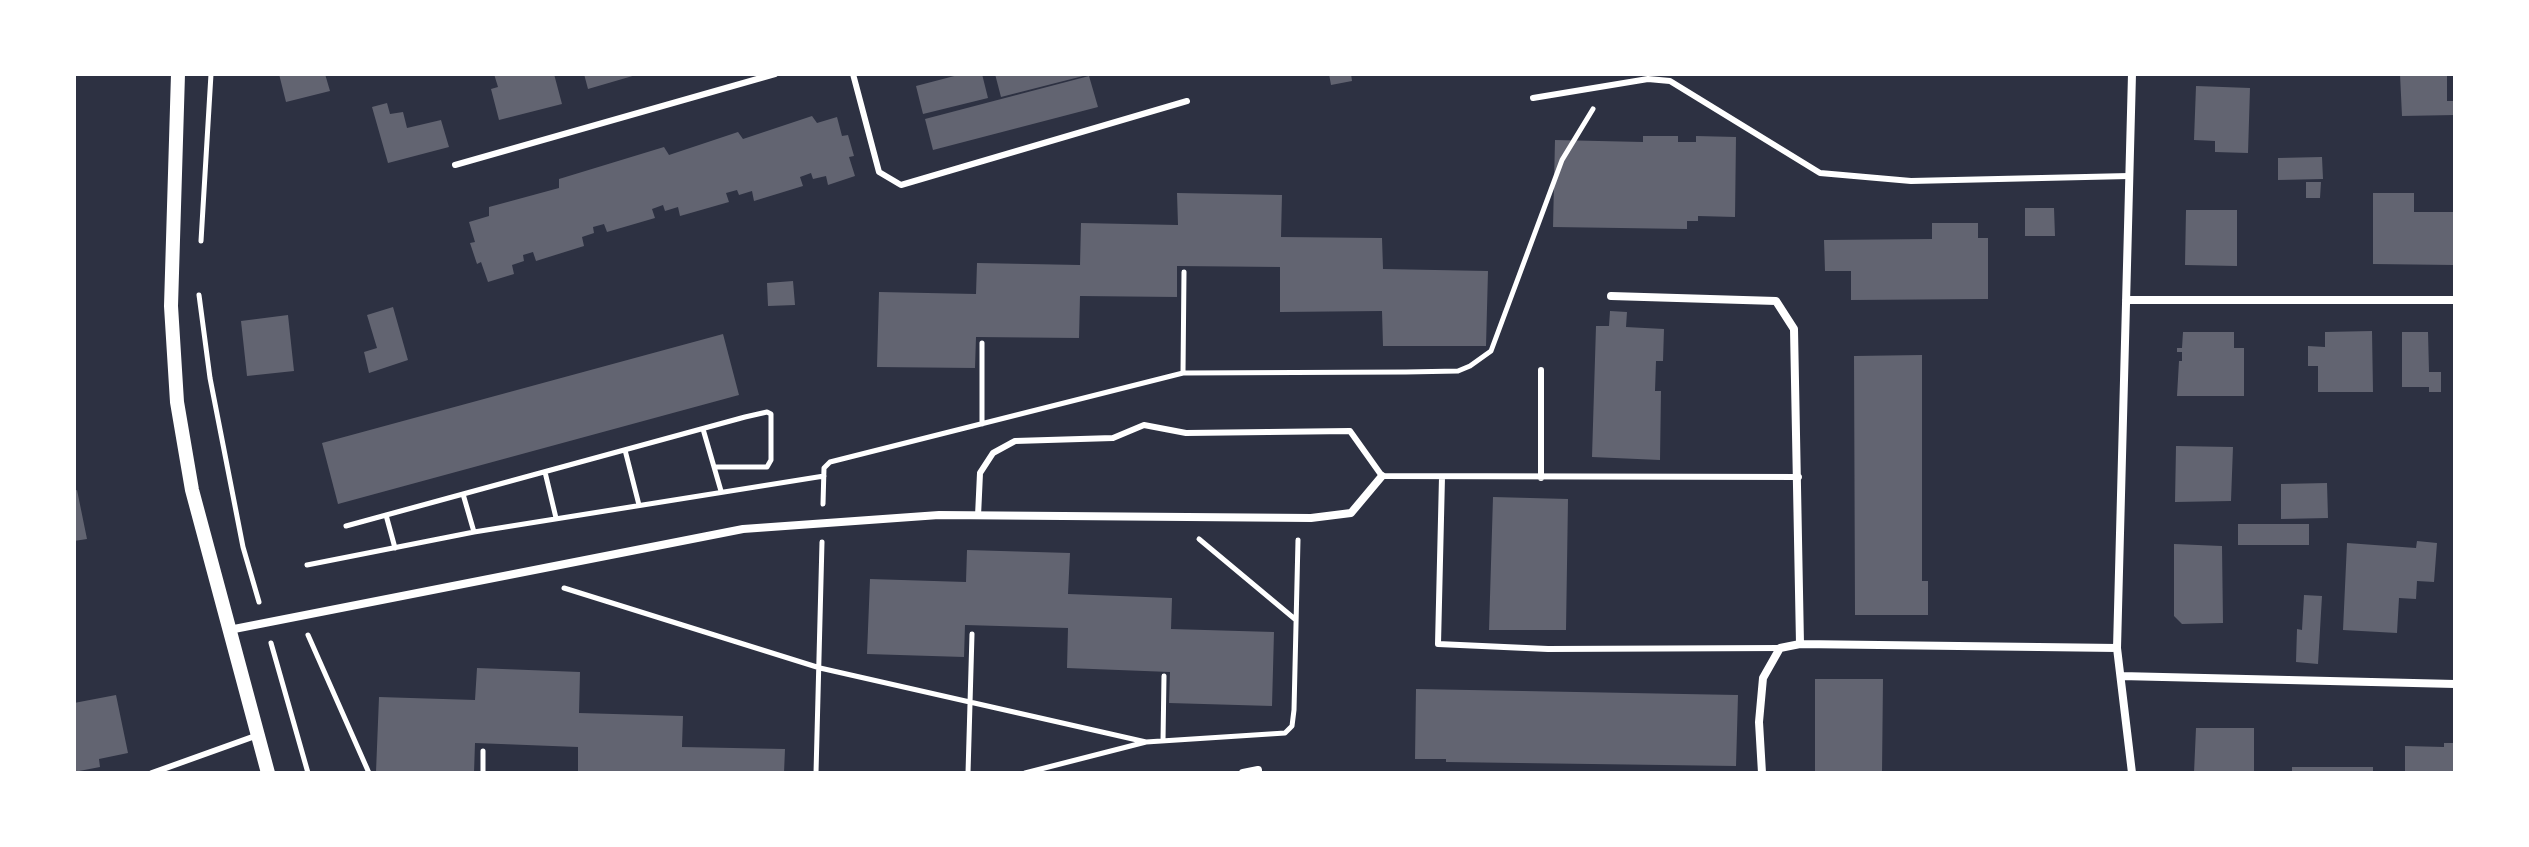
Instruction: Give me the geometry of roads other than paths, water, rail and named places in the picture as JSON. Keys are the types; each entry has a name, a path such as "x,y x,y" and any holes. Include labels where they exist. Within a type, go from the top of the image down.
{"street":[{"path":"178,74 171,306 177,402 192,490 268,773"},
{"path":"2132,74 2117,648 2132,773"},
{"path":"1611,296 1776,301 1794,329 1800,644"},
{"path":"2126,300 2455,300"},
{"path":"229,630 743,529 978,516 1311,518 1351,513 1382,476"},
{"path":"1762,773 1759,722 1763,678 1780,648 1800,644 2117,648"},
{"path":"2121,676 2455,684"},
{"path":"1243,773 1258,770"}],"lane":[{"path":"455,165 775,74"},
{"path":"853,74 879,172 901,185 1187,101"},
{"path":"1533,98 1648,79 1670,81 1820,173 1911,181 2129,176"},
{"path":"1541,370 1541,478"},
{"path":"978,516 980,473 993,453 1015,441 1113,438 1144,425 1186,433 1350,431 1382,476 1799,477"},
{"path":"1442,477 1438,644 1548,649 1780,648"},
{"path":"152,773 258,735"}]}
